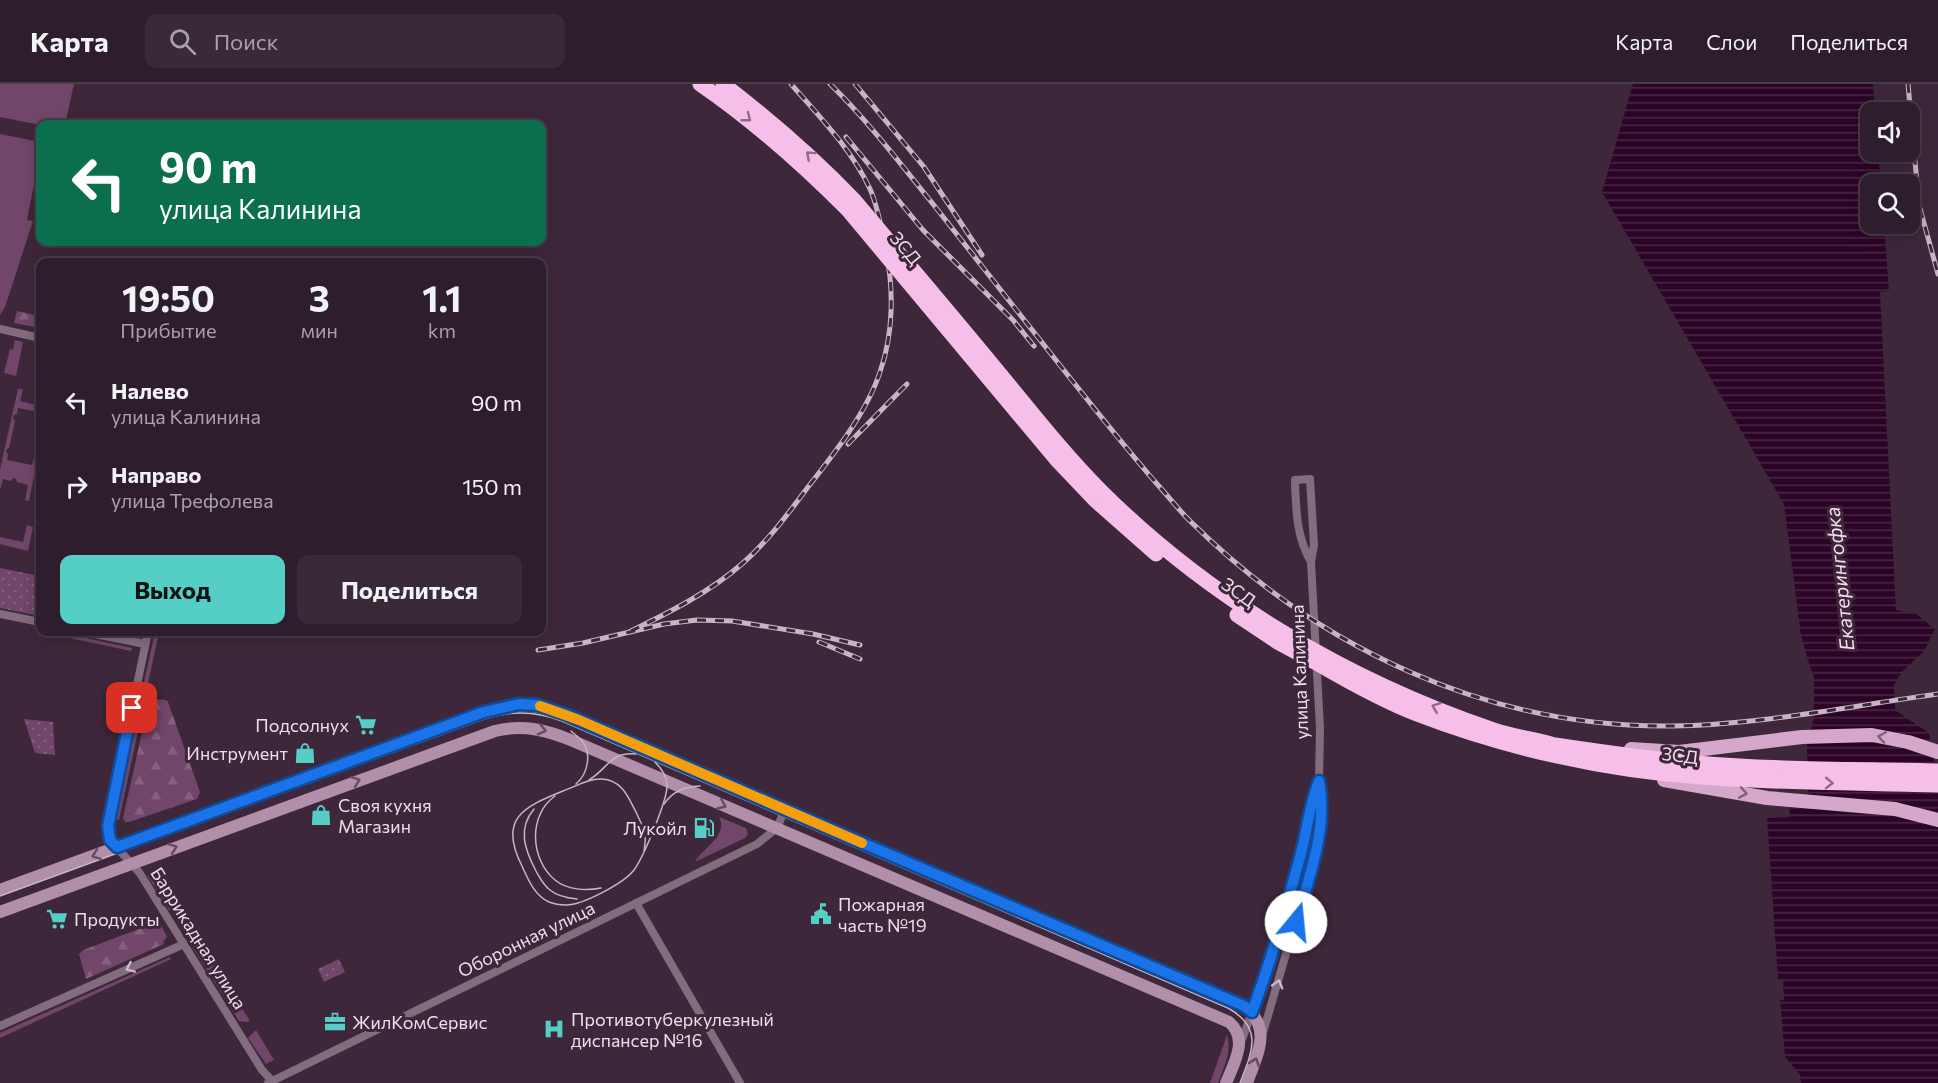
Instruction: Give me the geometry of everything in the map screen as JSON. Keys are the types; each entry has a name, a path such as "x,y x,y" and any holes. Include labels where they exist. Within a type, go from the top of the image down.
{"highway":[{"name":"ЗСД","path":"700,84 746,116 812,174 856,219 1056,459 1104,508 1167,564 1279,643 1407,710 1493,741 1594,763 1699,777 1761,781 1938,784"},
{"name":"ЗСД","path":"723,84 783,131 834,179 923,281 1065,452 1103,492 1173,555 1246,609 1297,640 1385,686 1495,730 1551,744 1624,756 1698,763 1938,771"}],"main road":[{"path":"0,890 475,715 519,704 537,705 571,717 1244,1006 1252,1012 1226,1083"},
{"path":"0,912 449,747 508,728 522,727 556,734 1228,1022 1248,1027 1261,1040"},
{"path":"1551,744 1679,752 1802,737 1872,735 1908,742 1938,752"},
{"path":"1594,763 1664,780 1767,798 1895,809 1938,820"},
{"name":"улица Калинина","path":"1247,1083 1261,1040"}],"street":[{"path":"0,329 36,337"},
{"name":"улица Калинина","path":"1261,1040 1322,820 1319,781 1320,728 1311,562 1314,545 1310,479 1295,480 1298,533 1302,548 1311,562"},
{"path":"0,614 36,621"},
{"path":"105,636 145,644"},
{"name":"Баррикадная улица","path":"147,636 109,819 110,840 139,872 262,1070 272,1082"},
{"name":"улица Калинина","path":"1252,1012 1294,879 1313,796 1319,781"},
{"path":"777,828 785,809"},
{"name":"Оборонная улица","path":"272,1082 757,844 777,828"},
{"path":"636,903 740,1083"},
{"path":"0,1026 184,944"},
{"path":"1248,1027 1270,1008"}],"green space":[{"path":"0,84 74,84 66,120 36,120 36,124 0,117"},
{"path":"0,134 36,141 36,174 27,220 33,221 5,307 0,315"},
{"path":"17,311 36,315 36,327 14,323"},
{"path":"15,340 23,342 16,376 4,373 10,349 13,350"},
{"path":"18,389 23,389 20,401 36,405 36,411 18,408 13,418 15,421 6,452 7,460 32,465 36,455 29,501 25,500 28,485 17,482 16,479 13,478 11,481 3,479 0,490 0,469"},
{"path":"27,525 33,527 28,551 0,544 0,537 23,542"},
{"path":"0,568 36,575 36,615 0,608"},
{"path":"60,636 76,636 132,648 131,651"},
{"path":"154,636 158,636 148,683 144,682"},
{"path":"142,693 146,694 119,820 115,819"},
{"path":"154,699 168,702 200,792 197,799 125,822 123,818 149,701"},
{"path":"24,719 53,722 55,755 35,753"},
{"path":"719,817 746,828 748,834 745,838 695,862 718,836 721,824"},
{"path":"159,871 178,907 169,910 147,875"},
{"path":"155,923 161,925 167,937 164,944 86,979 79,954 83,950"},
{"path":"201,943 250,1021 239,1021 193,948"},
{"path":"170,957 171,959 0,1038 0,1033"},
{"path":"339,959 345,972 324,982 318,969"},
{"path":"256,1030 274,1060 266,1064 248,1038"},
{"path":"1227,1035 1229,1047 1225,1065 1218,1083 1210,1083"}],"water":[{"name":"Екатерингофка","path":"1633,84 1873,84 1874,102 1860,102 1860,162 1879,162 1880,174 1860,174 1860,234 1885,234 1889,291 1880,292 1896,610 1916,614 1935,629 1924,651 1902,672 1894,685 1895,710 1929,733 1938,782 1938,1083 1801,1083 1800,1075 1785,1057 1780,1000 1784,1000 1783,980 1778,979 1767,818 1790,817 1789,804 1808,797 1807,745 1814,718 1814,677 1801,636 1784,504 1602,192"}],"tram line":[{"path":"0,896 484,719 514,713 543,715 562,721 1228,1008 1247,1024 1251,1032 1251,1051 1240,1083"},
{"path":"571,731 585,746 588,757 586,769 576,784"},
{"path":"589,780 615,758 636,754"},
{"path":"644,851 645,833 636,812 624,790 609,780 587,781 536,803 518,817 514,826 515,850 529,881 539,895 549,902 564,905 592,897 613,887 629,875 643,854 659,815 667,785 666,778 655,762"},
{"path":"664,804 679,790 700,786"},
{"path":"555,796 546,804 537,825 537,849 541,861 555,880 565,886 583,889 601,888"},
{"path":"534,809 524,832 524,840 532,863 545,886 556,894 577,899"}],"railway":[{"path":"631,631 703,592 743,563 761,546 849,432 867,402 885,357 890,325 890,277 881,224 873,196 845,147 791,84"},
{"path":"830,84 896,158 1100,415 1185,516 1239,566 1293,606 1350,642 1409,672 1472,695 1536,713 1603,723 1705,725 1805,714 1938,694"},
{"path":"855,84 924,167 982,255"},
{"path":"1908,84 1919,205 1938,274"},
{"path":"846,137 923,230 1013,320 1034,346"},
{"path":"848,444 907,384"},
{"path":"538,650 583,643 664,624 697,620 732,621 813,634 860,645"},
{"path":"819,642 860,659"}],"slow traffic":[{"path":"540,706 579,720 862,843"}],"place":[{"name":"Подсолнух","path":"366,725"},
{"name":"Инструмент","path":"305,753"},
{"name":"Своя кухня Магазин","path":"321,815"},
{"name":"Лукойл","path":"704,828"},
{"name":"Пожарная часть №19","path":"821,914"},
{"name":"Продукты","path":"57,919"},
{"name":"ЖилКомСервис","path":"335,1022"},
{"name":"Противотуберкулезный диспансер №16","path":"554,1029"}],"route":[{"path":"132,708 108,826 110,840 117,847 484,712 519,704 537,705 598,728 1244,1006 1252,1012 1294,879 1313,796 1319,781 1322,820 1296,922"}]}
